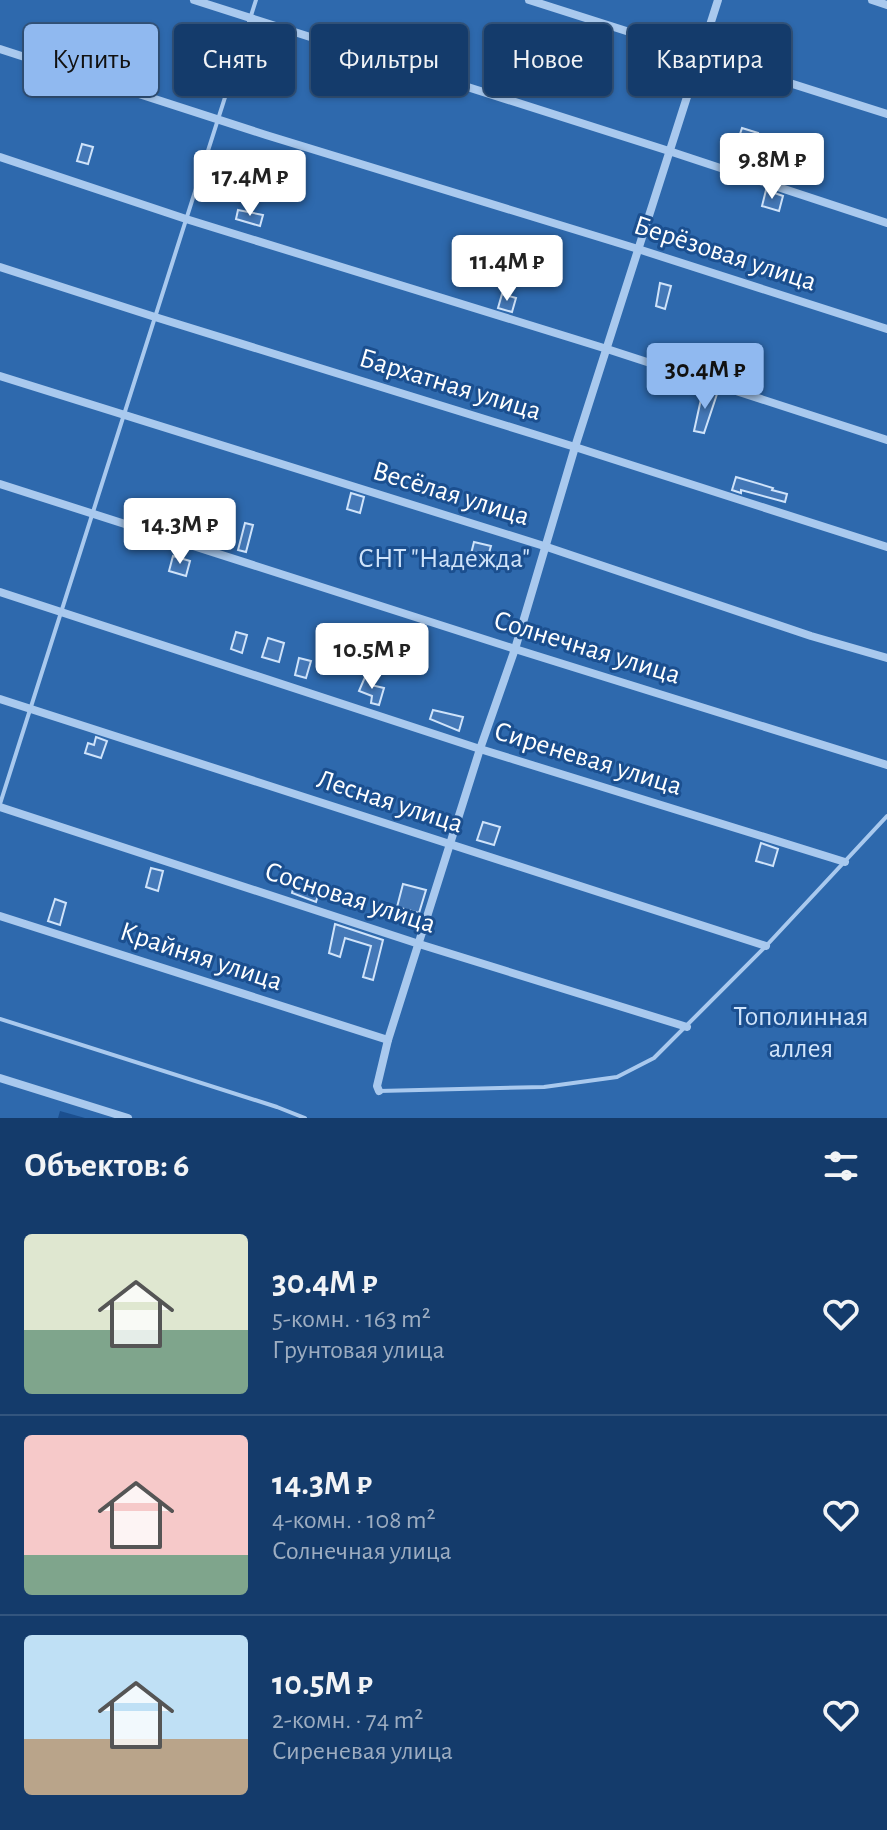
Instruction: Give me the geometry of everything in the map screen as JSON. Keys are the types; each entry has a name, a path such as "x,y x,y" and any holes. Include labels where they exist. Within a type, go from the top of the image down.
{"street":[{"path":"194,0 887,223"},
{"path":"529,0 628,31"},
{"path":"710,24 718,0"},
{"path":"872,0 887,5"},
{"name":"Берёзовая улица","path":"0,49 887,329"},
{"path":"791,83 887,114"},
{"path":"379,1091 377,1086 388,1040 515,649 544,546 687,96"},
{"path":"0,157 186,219 607,349 887,440"},
{"name":"Бархатная улица","path":"0,267 887,547"},
{"name":"Весёлая улица","path":"0,376 544,546 811,636 887,658"},
{"name":"Солнечная улица","path":"0,484 887,765"},
{"name":"Сиреневая улица","path":"0,592 480,749 845,862"},
{"name":"Лесная улица","path":"0,699 766,946"},
{"name":"Сосновая улица","path":"0,806 419,944 687,1027"},
{"name":"Крайняя улица","path":"0,916 388,1040"},
{"path":"0,1078 128,1118"}],"lane":[{"path":"0,806 256,0"},
{"path":"379,1091 544,1087 617,1077 654,1058 845,862 885,818 887,807"},
{"path":"0,1019 305,1118"}],"green space":[{"name":"СНТ \"Надежда\"","path":"0,0 887,0 887,1118 85,1118 60,1111 58,1118 0,1118"}],"building":[{"path":"742,128 758,133 755,145 738,140"},
{"path":"82,144 93,147 88,164 77,161"},
{"path":"766,190 783,196 779,211 762,206"},
{"path":"238,210 263,215 260,226 236,219"},
{"path":"660,283 671,286 665,309 656,306"},
{"path":"502,294 516,298 512,312 498,308"},
{"path":"703,390 717,394 704,433 694,431"},
{"path":"736,477 787,494 785,502 732,490"},
{"path":"351,493 364,497 360,513 347,509"},
{"path":"245,523 253,525 246,552 238,550"},
{"path":"474,542 491,546 486,563 470,558"},
{"path":"173,556 190,561 186,576 169,571"},
{"path":"236,632 247,635 242,653 231,649"},
{"path":"268,638 284,643 279,662 262,657"},
{"path":"299,658 311,661 306,678 295,675"},
{"path":"365,677 373,680 371,685 384,688 379,705 371,703 372,696 359,691"},
{"path":"433,710 463,717 459,731 430,719"},
{"path":"96,737 107,741 101,758 85,753 88,743 94,745"},
{"path":"483,822 500,827 494,845 477,840"},
{"path":"761,843 778,849 773,866 756,861"},
{"path":"151,868 163,871 158,891 146,887"},
{"path":"403,884 426,890 419,913 397,907"},
{"path":"294,885 307,889 311,886 320,888 316,902 292,893"},
{"path":"55,899 66,903 60,925 48,921"},
{"path":"335,924 383,940 373,980 363,977 371,946 345,938 340,957 329,953"}],"park label":[{"name":"Тополинная аллея","path":"801,1033"}]}
